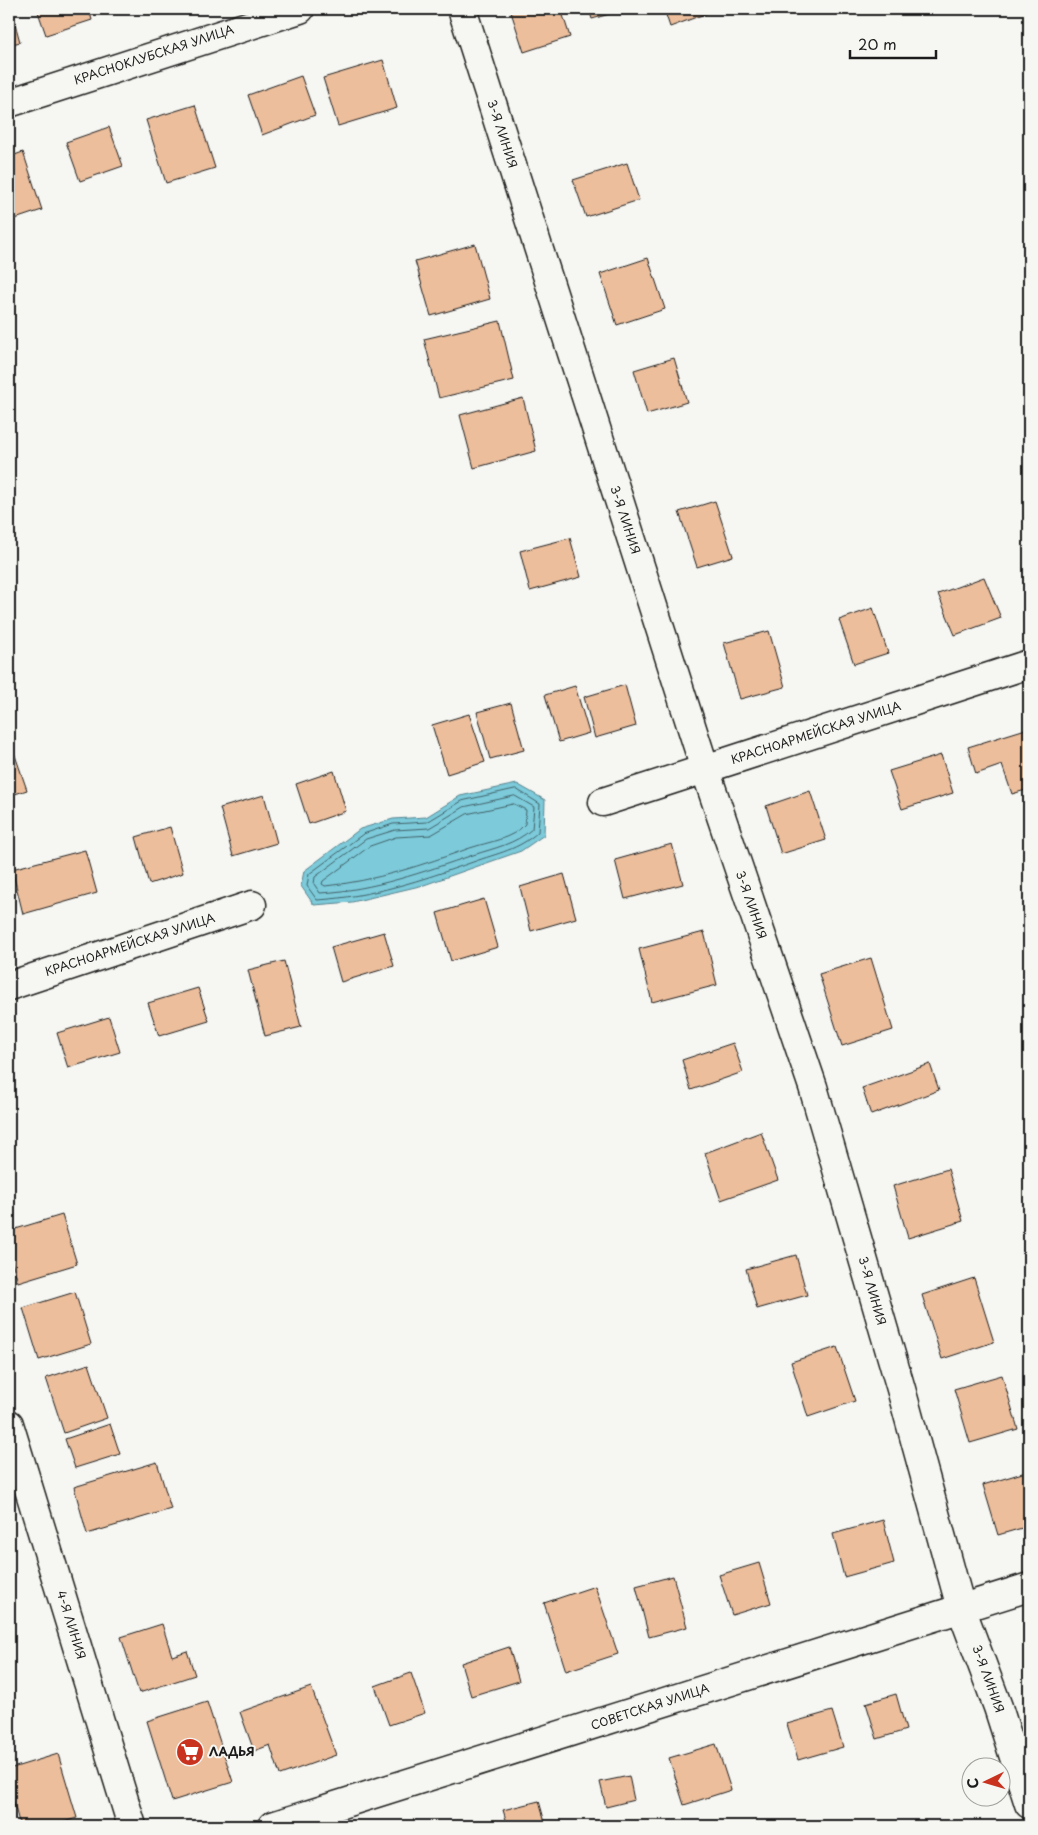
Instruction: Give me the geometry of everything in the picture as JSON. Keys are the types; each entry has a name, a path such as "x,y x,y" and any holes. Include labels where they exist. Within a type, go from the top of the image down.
{"street":[{"name":"КРАСНОКЛУБСКАЯ УЛИЦА","path":"9,103 300,9"},
{"name":"3-Я ЛИНИЯ","path":"462,9 705,769 813,1087 901,1389 961,1608 998,1707 1029,1804"},
{"name":"КРАСНОАРМЕЙСКАЯ УЛИЦА","path":"603,802 1029,664"},
{"name":"КРАСНОАРМЕЙСКАЯ УЛИЦА","path":"9,986 252,905"},
{"name":"4-Я ЛИНИЯ","path":"9,1424 132,1826"},
{"name":"СОВЕТСКАЯ УЛИЦА","path":"272,1826 1029,1587"}],"water":[{"path":"517,784 545,800 544,835 521,851 424,885 352,902 314,905 301,886 304,871 360,829 393,819 426,817 460,796"}],"building":[{"path":"9,9 11,9 20,42 9,45"},
{"path":"37,9 89,9 92,20 46,35"},
{"path":"510,9 561,9 570,37 524,52"},
{"path":"589,9 627,9 592,19"},
{"path":"664,9 718,9 670,27"},
{"path":"383,60 397,108 338,126 323,78"},
{"path":"301,76 315,115 262,135 248,95"},
{"path":"195,105 215,168 166,183 146,120"},
{"path":"109,127 123,166 80,181 66,142"},
{"path":"23,152 42,210 9,221 9,157"},
{"path":"627,163 639,200 586,217 573,180"},
{"path":"475,244 490,299 431,316 415,261"},
{"path":"648,258 665,309 617,325 600,274"},
{"path":"500,321 514,380 439,398 424,339"},
{"path":"674,358 687,402 647,414 634,370"},
{"path":"523,398 536,451 474,468 460,415"},
{"path":"715,501 733,556 697,567 679,512"},
{"path":"570,538 581,577 530,591 520,551"},
{"path":"984,577 1001,618 955,635 938,594"},
{"path":"873,608 888,653 854,664 839,620"},
{"path":"769,631 785,687 740,699 724,643"},
{"path":"625,685 636,726 595,738 584,697"},
{"path":"575,686 589,733 559,742 545,695"},
{"path":"511,703 524,750 490,759 477,712"},
{"path":"469,714 485,762 447,774 432,725"},
{"path":"1029,728 1029,789 1012,794 1002,765 976,774 968,747"},
{"path":"9,738 27,790 9,796"},
{"path":"941,755 953,793 902,809 889,771"},
{"path":"334,771 346,811 309,824 296,784"},
{"path":"810,791 826,840 781,854 766,806"},
{"path":"264,795 277,843 233,856 220,808"},
{"path":"170,827 183,873 149,884 136,837"},
{"path":"672,844 683,884 625,899 615,860"},
{"path":"85,850 97,893 23,914 12,869"},
{"path":"564,874 576,918 531,931 520,887"},
{"path":"484,899 498,947 451,961 437,913"},
{"path":"384,932 394,966 341,982 331,947"},
{"path":"704,932 717,985 652,1002 639,949"},
{"path":"871,958 893,1030 842,1046 819,974"},
{"path":"284,961 301,1027 265,1036 248,970"},
{"path":"198,988 209,1021 159,1036 148,1003"},
{"path":"109,1017 120,1052 68,1068 57,1033"},
{"path":"733,1043 743,1072 691,1090 682,1060"},
{"path":"930,1064 939,1090 871,1115 862,1088"},
{"path":"761,1132 778,1180 721,1200 705,1153"},
{"path":"948,1169 963,1221 908,1238 893,1186"},
{"path":"62,1215 77,1264 18,1282 9,1252 9,1231"},
{"path":"796,1255 807,1295 757,1309 746,1269"},
{"path":"974,1278 994,1342 942,1359 922,1295"},
{"path":"75,1292 91,1344 39,1360 23,1308"},
{"path":"837,1347 855,1401 808,1417 791,1362"},
{"path":"89,1364 107,1418 64,1433 46,1378"},
{"path":"1002,1375 1018,1429 970,1443 954,1389"},
{"path":"110,1424 120,1454 75,1468 65,1439"},
{"path":"157,1462 171,1509 87,1534 74,1487"},
{"path":"1029,1471 1029,1526 998,1535 983,1485"},
{"path":"883,1520 894,1563 844,1577 833,1534"},
{"path":"759,1563 771,1603 732,1615 719,1575"},
{"path":"673,1576 687,1627 649,1637 636,1586"},
{"path":"595,1586 618,1654 566,1671 544,1603"},
{"path":"162,1624 172,1656 187,1651 195,1675 139,1693 121,1637"},
{"path":"1029,1639 1029,1654 1025,1640"},
{"path":"509,1647 519,1681 471,1696 461,1663"},
{"path":"411,1673 425,1713 389,1725 375,1686"},
{"path":"311,1687 336,1755 280,1775 270,1745 254,1751 240,1712"},
{"path":"896,1694 906,1730 877,1739 866,1703"},
{"name":"ЛАДЬЯ","path":"207,1702 233,1782 172,1801 147,1721"},
{"path":"832,1711 843,1747 798,1760 787,1724"},
{"path":"716,1744 731,1790 684,1805 669,1758"},
{"path":"58,1754 77,1818 50,1826 20,1826 9,1785 9,1769"},
{"path":"629,1776 634,1800 606,1807 600,1782"},
{"path":"539,1801 546,1826 508,1826 503,1810"}],"place":[{"name":"ЛАДЬЯ","path":"190,1752"}]}
